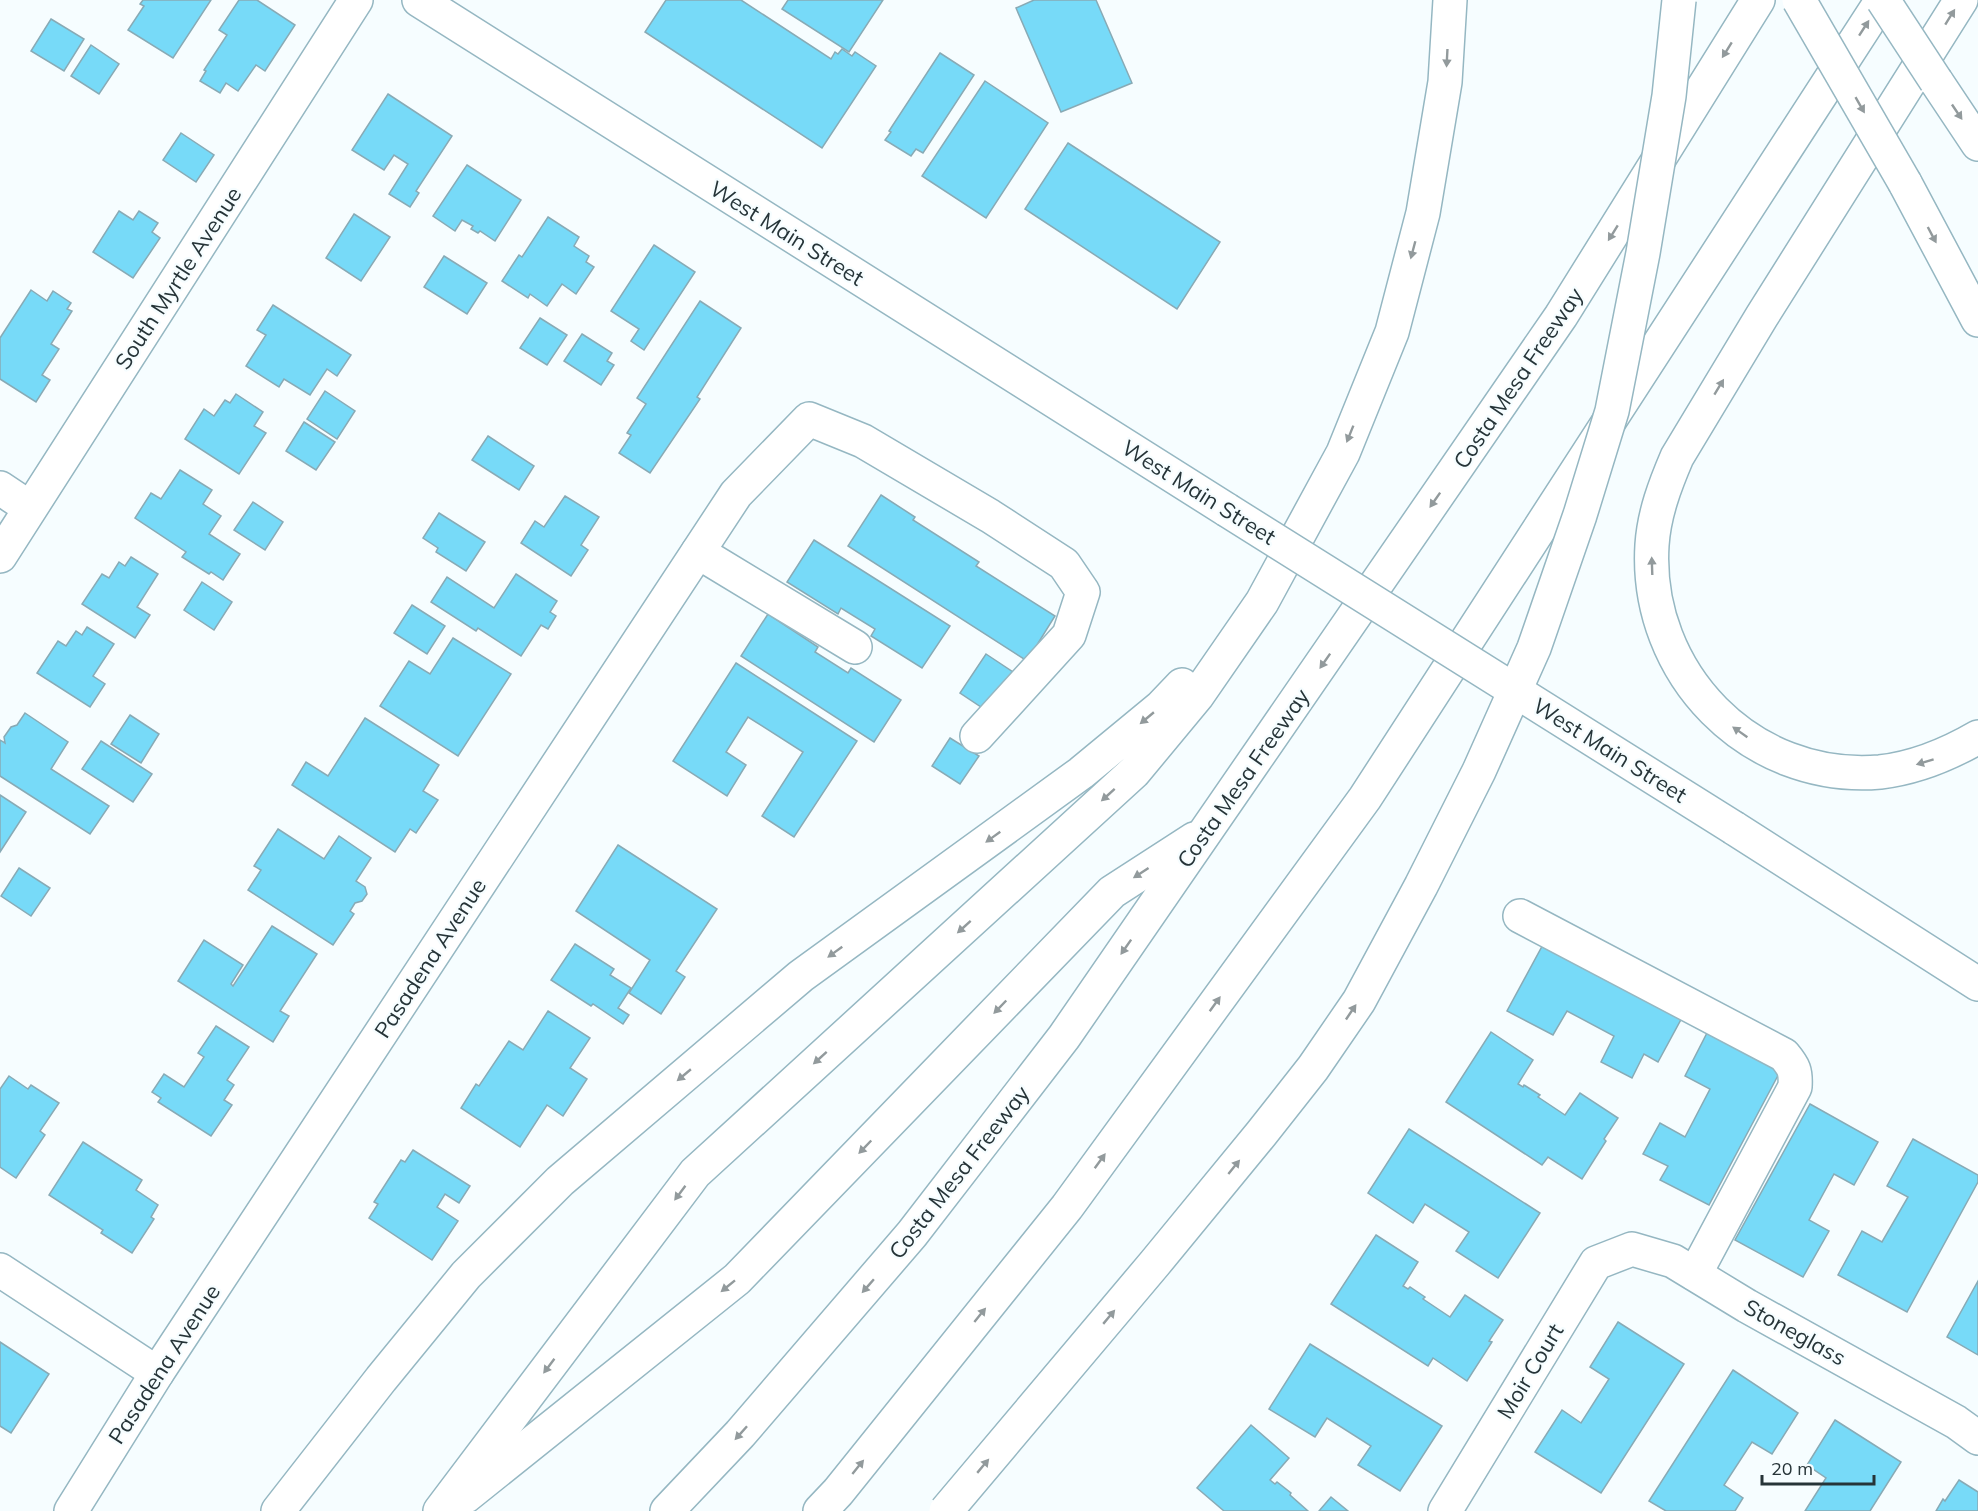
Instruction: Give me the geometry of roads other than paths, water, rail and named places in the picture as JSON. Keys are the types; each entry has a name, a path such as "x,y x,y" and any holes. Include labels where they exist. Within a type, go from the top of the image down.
{"main road":[{"name":"South Myrtle Avenue","path":"0,556 356,0"},
{"name":"West Main Street","path":"419,0 1978,984"},
{"path":"440,1511 695,1173 1134,772 1197,696 1262,602 1342,453 1392,332 1425,202 1445,82 1450,0"},
{"path":"946,1511 1162,1254 1313,1068 1359,1001 1479,771 1534,648 1580,515 1612,411 1643,253 1669,96 1678,0"},
{"name":"Costa Mesa Freeway","path":"667,1511 740,1434 912,1234 1064,1037 1562,316 1758,0"},
{"path":"1799,0 1905,183 1978,320"},
{"path":"820,1511 838,1492 1067,1207 1365,798 1883,0 1978,144"},
{"path":"1961,0 1762,316 1677,458 1666,482 1654,527 1652,546 1653,584 1657,609 1679,668 1719,716 1755,743 1775,753 1823,769 1880,772 1930,761 1978,737"},
{"name":"Pasadena Avenue","path":"71,1511 157,1373 736,494 809,419 863,441 990,516 1064,564 1083,592 1069,635 977,736"},
{"path":"0,488 30,508"},
{"path":"698,552 855,647"},
{"path":"278,1511 381,1378 466,1275 560,1181 801,976 1090,766 1161,707 1262,602"},
{"path":"447,1511 737,1279 1112,892 1208,830"},
{"path":"1520,916 1784,1055 1793,1065 1796,1077 1795,1087 1695,1274"},
{"name":"Stoneglass","path":"1632,1249 1673,1261 1747,1306 1971,1426"},
{"name":"Moir Court","path":"1445,1511 1596,1263 1632,1249"},
{"path":"0,1270 157,1373"}]}
